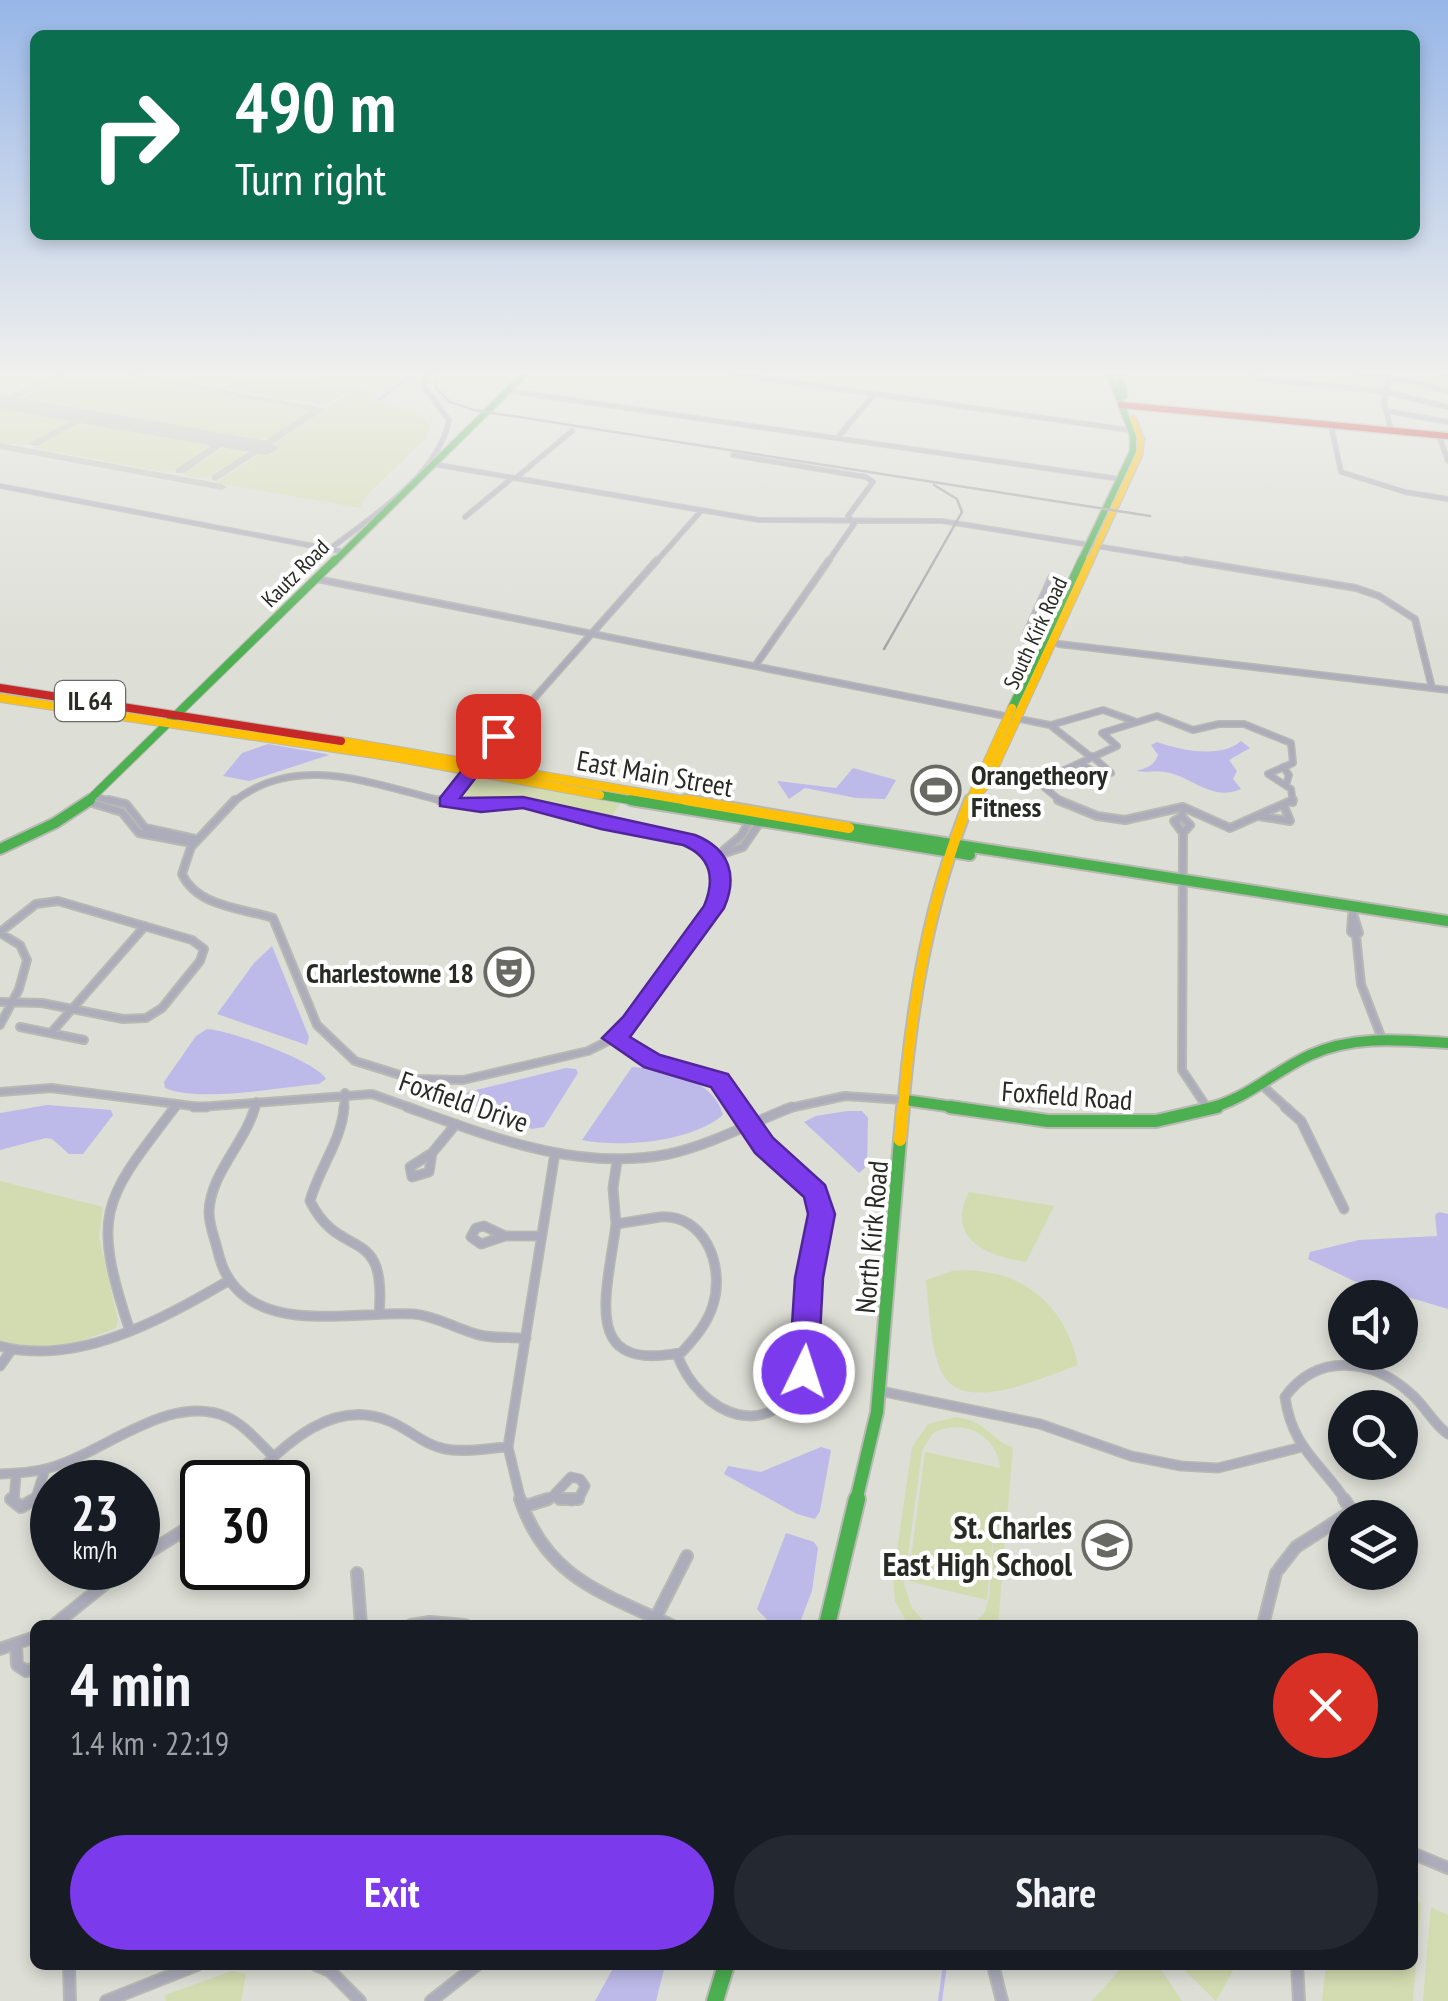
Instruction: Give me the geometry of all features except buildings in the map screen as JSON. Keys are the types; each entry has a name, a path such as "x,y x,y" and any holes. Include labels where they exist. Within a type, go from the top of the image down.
{"main road":[{"name":"Kautz Road","path":"0,849 91,799 429,467"},
{"path":"1124,480 1131,467"},
{"name":"South Kirk Road","path":"952,849 974,799 987,783 1045,644 1124,480"},
{"name":"East Main Street","path":"0,688 756,818 1184,882 1352,912 1448,921"},
{"name":"East Main Street","path":"0,698 176,719"},
{"name":"North Kirk Road","path":"828,1620 874,1432 920,960 952,849"},
{"name":"Foxfield Road","path":"905,1100 1108,1124 1163,1121 1210,1110 1264,1086 1318,1051 1347,1043 1383,1040 1448,1044"},
{"path":"716,2001 725,1970"}],"street":[{"path":"329,549 363,524 420,467"},
{"path":"452,467 788,523 942,521 1356,588 1379,596 1418,623 1432,688"},
{"path":"466,517 527,467"},
{"path":"802,467 872,480 848,516 853,521"},
{"path":"1040,467 1124,480"},
{"path":"1341,467 1342,472 1406,492 1448,499"},
{"path":"0,486 345,552"},
{"path":"445,802 702,510"},
{"path":"755,666 853,521"},
{"path":"1051,578 1025,640 1448,690"},
{"path":"317,579 1050,725 1111,773 1100,776 1079,762"},
{"path":"1050,725 1098,707 1118,709 1134,721"},
{"path":"1156,714 1193,730 1222,721 1262,726 1291,743 1293,763 1268,774 1291,789 1293,802 1230,828 1218,826 1183,807 1169,807 1134,820 1069,809 1038,782 1092,757 1117,746 1102,733 1156,714"},
{"path":"1283,767 1289,774 1286,785"},
{"path":"732,845 715,848 523,802 481,806 445,802 396,787 300,772 250,790 194,841 182,861 184,883 203,895 273,918 317,1025 354,1061 414,1079 463,1080 588,1051 614,1038 631,1022 721,894 725,862 749,842 756,818"},
{"path":"91,799 122,812 139,833 194,841"},
{"path":"1260,816 1290,821 1284,806"},
{"path":"1183,807 1182,816 1190,825 1183,833 1182,1070 1210,1110"},
{"path":"711,856 732,845 756,818"},
{"path":"701,844 722,873"},
{"path":"711,856 739,850"},
{"path":"709,910 716,885 711,856"},
{"path":"0,1002 12,1002 72,1009 135,1020 162,1008 200,961 204,950 192,940 53,900 30,907 0,933 20,945 27,960 26,972 12,1002 0,1025"},
{"path":"1352,912 1351,932 1356,935 1361,984 1383,1040"},
{"path":"52,1033 145,926"},
{"path":"20,1027 84,1040"},
{"path":"614,1038 652,1061 719,1080 776,1158 813,1188 821,1207 809,1278 802,1382 776,1409 755,1416 738,1414 707,1400 676,1354"},
{"path":"1264,1086 1301,1121 1344,1209"},
{"name":"Foxfield Drive","path":"0,1092 72,1087 175,1106 345,1093 390,1098 522,1147 617,1161 673,1153 748,1121 830,1098 905,1100"},
{"path":"345,1093 339,1138 316,1174 310,1202 324,1227 369,1250 378,1263 383,1277 379,1314"},
{"path":"256,1102 248,1132 212,1195 209,1210 210,1230 228,1281 246,1296 281,1313 429,1316 477,1335 526,1338"},
{"path":"129,1328 106,1244 106,1215 118,1188 175,1106"},
{"path":"432,1153 456,1124"},
{"path":"555,1153 508,1447 534,1539 552,1562 652,1620"},
{"path":"616,1224 682,1218 698,1228 708,1246 718,1288 715,1302 701,1332 676,1354 643,1358 627,1354 614,1345 604,1322 616,1224 613,1188 617,1161"},
{"path":"505,1236 542,1236"},
{"path":"0,1346 39,1354 71,1348 183,1306 228,1281"},
{"path":"0,1366 12,1349"},
{"path":"1264,1620 1278,1571 1296,1547 1352,1511 1298,1448 1286,1415 1285,1398 1302,1375 1330,1363 1368,1368 1412,1394 1437,1428 1448,1434"},
{"path":"880,1391 1040,1424 1132,1456 1205,1469 1298,1448"},
{"path":"76,1460 160,1419 192,1410 226,1416 274,1456"},
{"path":"270,1460 316,1424 354,1413 387,1420 442,1448 508,1447"},
{"path":"0,1474 30,1474"},
{"path":"16,1476 11,1499 21,1507 30,1502"},
{"path":"523,1507 552,1497"},
{"path":"655,1620 687,1556"},
{"path":"357,1573 361,1620"},
{"path":"60,1620 97,1590"},
{"path":"0,1649 30,1639"},
{"path":"16,1645 17,1665 30,1669"},
{"path":"1418,1856 1448,1868"},
{"path":"69,1970 70,2001"},
{"path":"106,2001 184,1970"},
{"path":"328,1970 360,2001"},
{"path":"431,2001 471,1970"},
{"path":"994,1970 1002,2001"},
{"path":"1297,1970 1299,2001"}],"green space":[{"path":"140,467 180,467 165,472"},
{"path":"193,467 227,467 207,477 183,474"},
{"path":"239,467 396,467 366,496 360,508 216,483"},
{"path":"483,778 620,804 609,820 584,813 574,819 578,812 574,809 515,799 484,803 463,799 471,782"},
{"path":"0,1181 103,1207 99,1237 118,1320 116,1328 59,1346 0,1340"},
{"path":"969,1192 1054,1206 1026,1262 985,1250 966,1234 962,1222"},
{"path":"952,1271 997,1274 1034,1292 1062,1323 1078,1365 990,1392 958,1388 946,1379 937,1358 926,1280"},
{"path":"956,1417 967,1419 1013,1447 998,1620 978,1620 989,1598 997,1496 987,1600 908,1581 925,1452 1000,1468 998,1456 985,1438 965,1428 932,1434 922,1451 904,1584 912,1608 923,1620 905,1620 895,1601 893,1578 912,1447 928,1424"},
{"path":"1431,1907 1448,1915 1448,2001 1423,2001"},
{"path":"1120,1970 1161,1970 1182,2001 1092,2001"},
{"path":"1184,1970 1233,1970 1216,2001"},
{"path":"1325,1970 1416,1970 1413,2001 1322,2001"},
{"path":"232,1971 246,1974 241,2001 166,2001 165,1995"}],"water":[{"path":"1241,741 1250,748 1229,760 1237,771 1233,779 1241,789 1231,792 1213,791 1170,773 1136,771 1154,762 1158,755 1151,745 1157,742 1211,751"},
{"path":"268,744 329,755 249,781 223,776 242,753"},
{"path":"853,768 896,780 885,799 805,788 789,799 777,781 836,788"},
{"path":"272,946 309,1037 307,1045 217,1014 254,963"},
{"path":"207,1029 271,1048 306,1064 326,1079 319,1084 240,1093 199,1094 165,1088 164,1082 196,1036"},
{"path":"632,1067 686,1078 710,1093 723,1115 693,1131 656,1141 582,1140"},
{"path":"566,1068 578,1073 544,1127 532,1129 461,1100 468,1092"},
{"path":"47,1105 111,1110 113,1115 83,1154 69,1154 46,1138 0,1150 0,1113"},
{"path":"862,1111 868,1118 867,1166 859,1173 804,1122"},
{"path":"1448,1214 1448,1309 1418,1300 1418,1280 1352,1280 1308,1259 1310,1252 1359,1240 1437,1236 1435,1215"},
{"path":"821,1447 831,1450 820,1511 815,1519 797,1514 724,1474 728,1466 761,1472"},
{"path":"786,1533 814,1542 818,1548 812,1591 801,1620 767,1620 757,1609"},
{"path":"612,1970 664,1970 656,2001 595,2001"}],"waterway":[{"path":"940,2001 944,1970"}],"taxiway":[{"path":"116,467 222,487"},
{"path":"180,471 186,467"},
{"path":"216,478 232,467"}],"railway":[{"path":"840,467 1150,516"},
{"path":"884,649 962,512 957,499 934,485"}],"traffic: fast":[{"path":"0,849 55,823 93,798 430,467"},
{"path":"1012,708 1125,467"},
{"path":"600,795 970,855"},
{"path":"849,828 1448,921"},
{"path":"905,1100 1048,1121 1156,1121 1232,1103 1306,1057 1335,1045 1383,1039 1448,1043"},
{"path":"828,1620 877,1412 900,1140"},
{"path":"715,2001 724,1970"}],"traffic: slow":[{"path":"977,795 987,783 1133,467"},
{"path":"0,698 394,757 600,795"},
{"path":"900,1140 912,1012 932,907 962,820 1012,708"},
{"path":"341,741 849,828"}],"traffic: jam":[{"path":"0,688 341,741"}],"place":[{"name":"Orangetheory Fitness","path":"936,790"},
{"name":"Charlestowne 18","path":"509,972"},
{"name":"St. Charles East High School","path":"1107,1545"}],"route":[{"path":"498,736 447,802 481,806 523,802 688,840 702,845 722,873 723,886 714,908 631,1022 614,1038 652,1061 719,1080 764,1146 816,1192 822,1214 809,1278 804,1372"}]}
